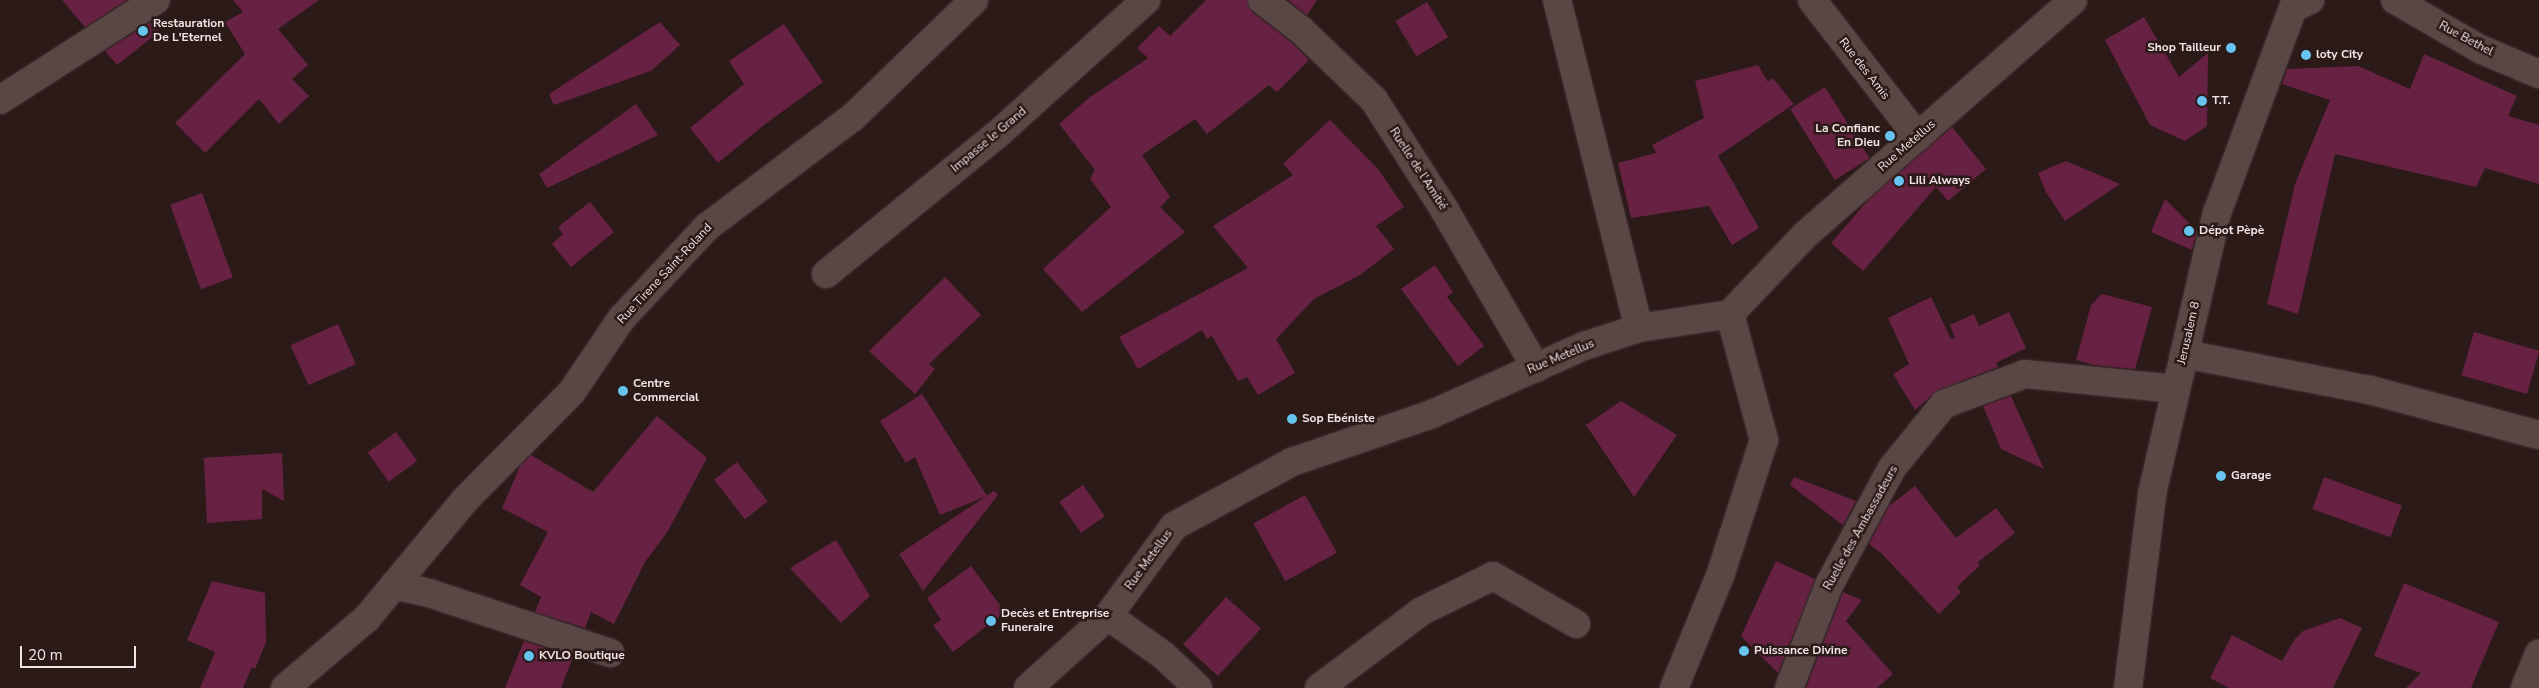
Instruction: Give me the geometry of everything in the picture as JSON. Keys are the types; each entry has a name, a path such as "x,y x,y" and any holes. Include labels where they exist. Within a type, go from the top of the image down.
{"street":[{"path":"0,100 156,0"},
{"name":"Rue Tirene Saint-Roland","path":"284,688 367,618 465,500 571,393 622,318 707,227 853,117 974,0"},
{"name":"Impasse le Grand","path":"826,274 1000,132 1146,0"},
{"name":"Ruelle de l'Amitié","path":"1262,0 1301,30 1374,100 1444,209 1536,368"},
{"path":"1557,0 1640,328"},
{"name":"Rue des Amis","path":"1812,0 1918,138"},
{"name":"Rue Metellus","path":"1028,688 1108,616 1174,526 1292,462 1432,414 1584,346 1640,328 1730,314 1805,235 1918,138 2073,0"},
{"name":"Rue Bethel","path":"2395,0 2480,49 2539,74"},
{"name":"Jerusalem 8","path":"2128,688 2152,494 2174,389 2217,213 2296,3"},
{"path":"1674,688 1720,576 1764,440 1730,314"},
{"path":"2184,354 2370,390 2539,435"},
{"name":"Ruelle des Ambassadeurs","path":"1789,688 1829,585 1883,484 1892,468 1944,404 2025,374 2174,389"},
{"path":"1318,688 1422,611 1493,576 1576,624"},
{"path":"394,585 429,593 610,653"},
{"path":"1108,616 1162,655 1198,688"},
{"path":"2524,688 2539,654"}],"building":[{"path":"62,0 127,0 85,27"},
{"path":"233,0 319,0 278,29 308,65 292,79 309,96 279,124 259,99 205,153 175,123 245,54 225,22 243,12"},
{"path":"1206,0 1247,0 1252,12 1291,42 1309,60 1277,92 1269,85 1207,134 1195,119 1142,155 1170,197 1160,207 1185,232 1082,312 1043,269 1111,207 1090,179 1095,170 1059,124 1090,97 1148,58 1137,48 1159,26 1170,36"},
{"path":"1288,0 1317,0 1307,15"},
{"path":"1427,2 1448,37 1416,56 1395,21"},
{"path":"2144,17 2179,77 2208,53 2207,126 2185,141 2150,125 2105,40"},
{"path":"151,22 159,32 117,65 105,51"},
{"path":"660,22 680,45 651,71 554,105 549,94"},
{"path":"784,24 823,82 764,125 718,163 690,128 744,84 729,61"},
{"path":"2424,54 2517,96 2508,116 2539,125 2539,184 2485,168 2476,187 2335,154 2298,314 2267,304 2295,184 2330,100 2282,84 2287,69 2358,66 2410,89"},
{"path":"1758,65 1768,82 1773,78 1794,104 1718,156 1759,228 1732,245 1709,206 1631,218 1618,163 1656,153 1652,145 1704,118 1695,81"},
{"path":"1825,87 1870,158 1835,180 1790,109"},
{"path":"636,104 658,135 547,188 539,174"},
{"path":"1330,120 1378,169 1404,207 1376,226 1394,249 1360,275 1314,299 1276,339 1295,373 1258,395 1247,377 1238,381 1212,336 1207,339 1202,330 1138,369 1119,337 1248,268 1213,226 1293,175 1283,164"},
{"path":"1952,127 1986,169 1948,201 1936,187 1863,271 1831,243 1869,199"},
{"path":"2066,161 2120,184 2065,221 2046,192 2038,173"},
{"path":"202,193 233,278 201,289 170,205"},
{"path":"2165,199 2197,231 2192,250 2151,232"},
{"path":"590,202 614,232 571,267 552,244 563,234 558,227"},
{"path":"1435,265 1453,292 1447,297 1484,346 1458,366 1401,289"},
{"path":"945,277 981,315 929,364 935,369 915,394 869,351"},
{"path":"2102,294 2152,307 2135,369 2094,365 2076,360 2091,305"},
{"path":"1931,297 1951,339 1955,338 1950,325 1974,314 1979,326 2009,312 2026,348 1996,363 1998,367 1938,390 1915,410 1893,374 1909,364 1888,318"},
{"path":"338,324 356,364 308,385 290,345"},
{"path":"2474,332 2539,351 2527,394 2462,375"},
{"path":"922,394 987,496 940,515 915,457 906,463 880,421"},
{"path":"2011,396 2044,469 2001,449 1983,406"},
{"path":"1621,401 1677,435 1634,497 1586,425"},
{"path":"657,416 707,458 668,531 645,562 614,624 591,612 585,628 535,612 541,597 520,585 548,532 502,508 520,466 531,455 593,492"},
{"path":"396,432 417,461 389,482 368,453"},
{"path":"282,453 284,501 262,489 262,519 207,523 204,459 201,458"},
{"path":"737,462 768,501 745,519 714,480"},
{"path":"1794,477 1856,501 1843,525 1790,485"},
{"path":"2324,477 2402,505 2390,537 2312,509"},
{"path":"1083,485 1105,516 1081,533 1059,502"},
{"path":"1915,486 1956,538 1996,508 2015,533 1978,562 1980,565 1957,587 1961,592 1939,614 1881,553 1869,544 1889,506"},
{"path":"994,491 998,495 923,591 899,554"},
{"path":"1305,495 1337,553 1285,581 1253,524"},
{"path":"836,540 870,596 841,623 790,568"},
{"path":"1776,561 1815,579 1778,673 1741,636"},
{"path":"971,566 1005,612 953,652 933,625 941,620 927,598"},
{"path":"212,581 265,593 266,642 255,669 252,667 243,688 200,688 215,652 187,640"},
{"path":"2404,583 2499,622 2471,688 2406,688 2421,673 2374,656"},
{"path":"1843,592 1862,600 1846,621 1893,674 1877,688 1806,688"},
{"path":"1226,597 1261,628 1218,676 1183,645"},
{"path":"2340,618 2362,628 2333,688 2229,688 2210,678 2232,635 2282,661 2295,639 2303,631"},
{"path":"524,641 573,657 561,688 505,688"}],"place":[{"name":"Restauration De L'Eternel","path":"143,31"},
{"name":"Shop Tailleur","path":"2231,48"},
{"name":"loty City","path":"2306,55"},
{"name":"T.T.","path":"2202,101"},
{"name":"La Confianc En Dieu","path":"1890,136"},
{"name":"Lili Always","path":"1899,181"},
{"name":"Dépot Pèpè","path":"2189,231"},
{"name":"Centre Commercial","path":"623,391"},
{"name":"Sop Ebéniste","path":"1292,419"},
{"name":"Garage","path":"2221,476"},
{"name":"Decès et Entreprise Funeraire","path":"991,621"},
{"name":"Puissance Divine","path":"1744,651"},
{"name":"KVLO Boutique","path":"529,656"}]}
